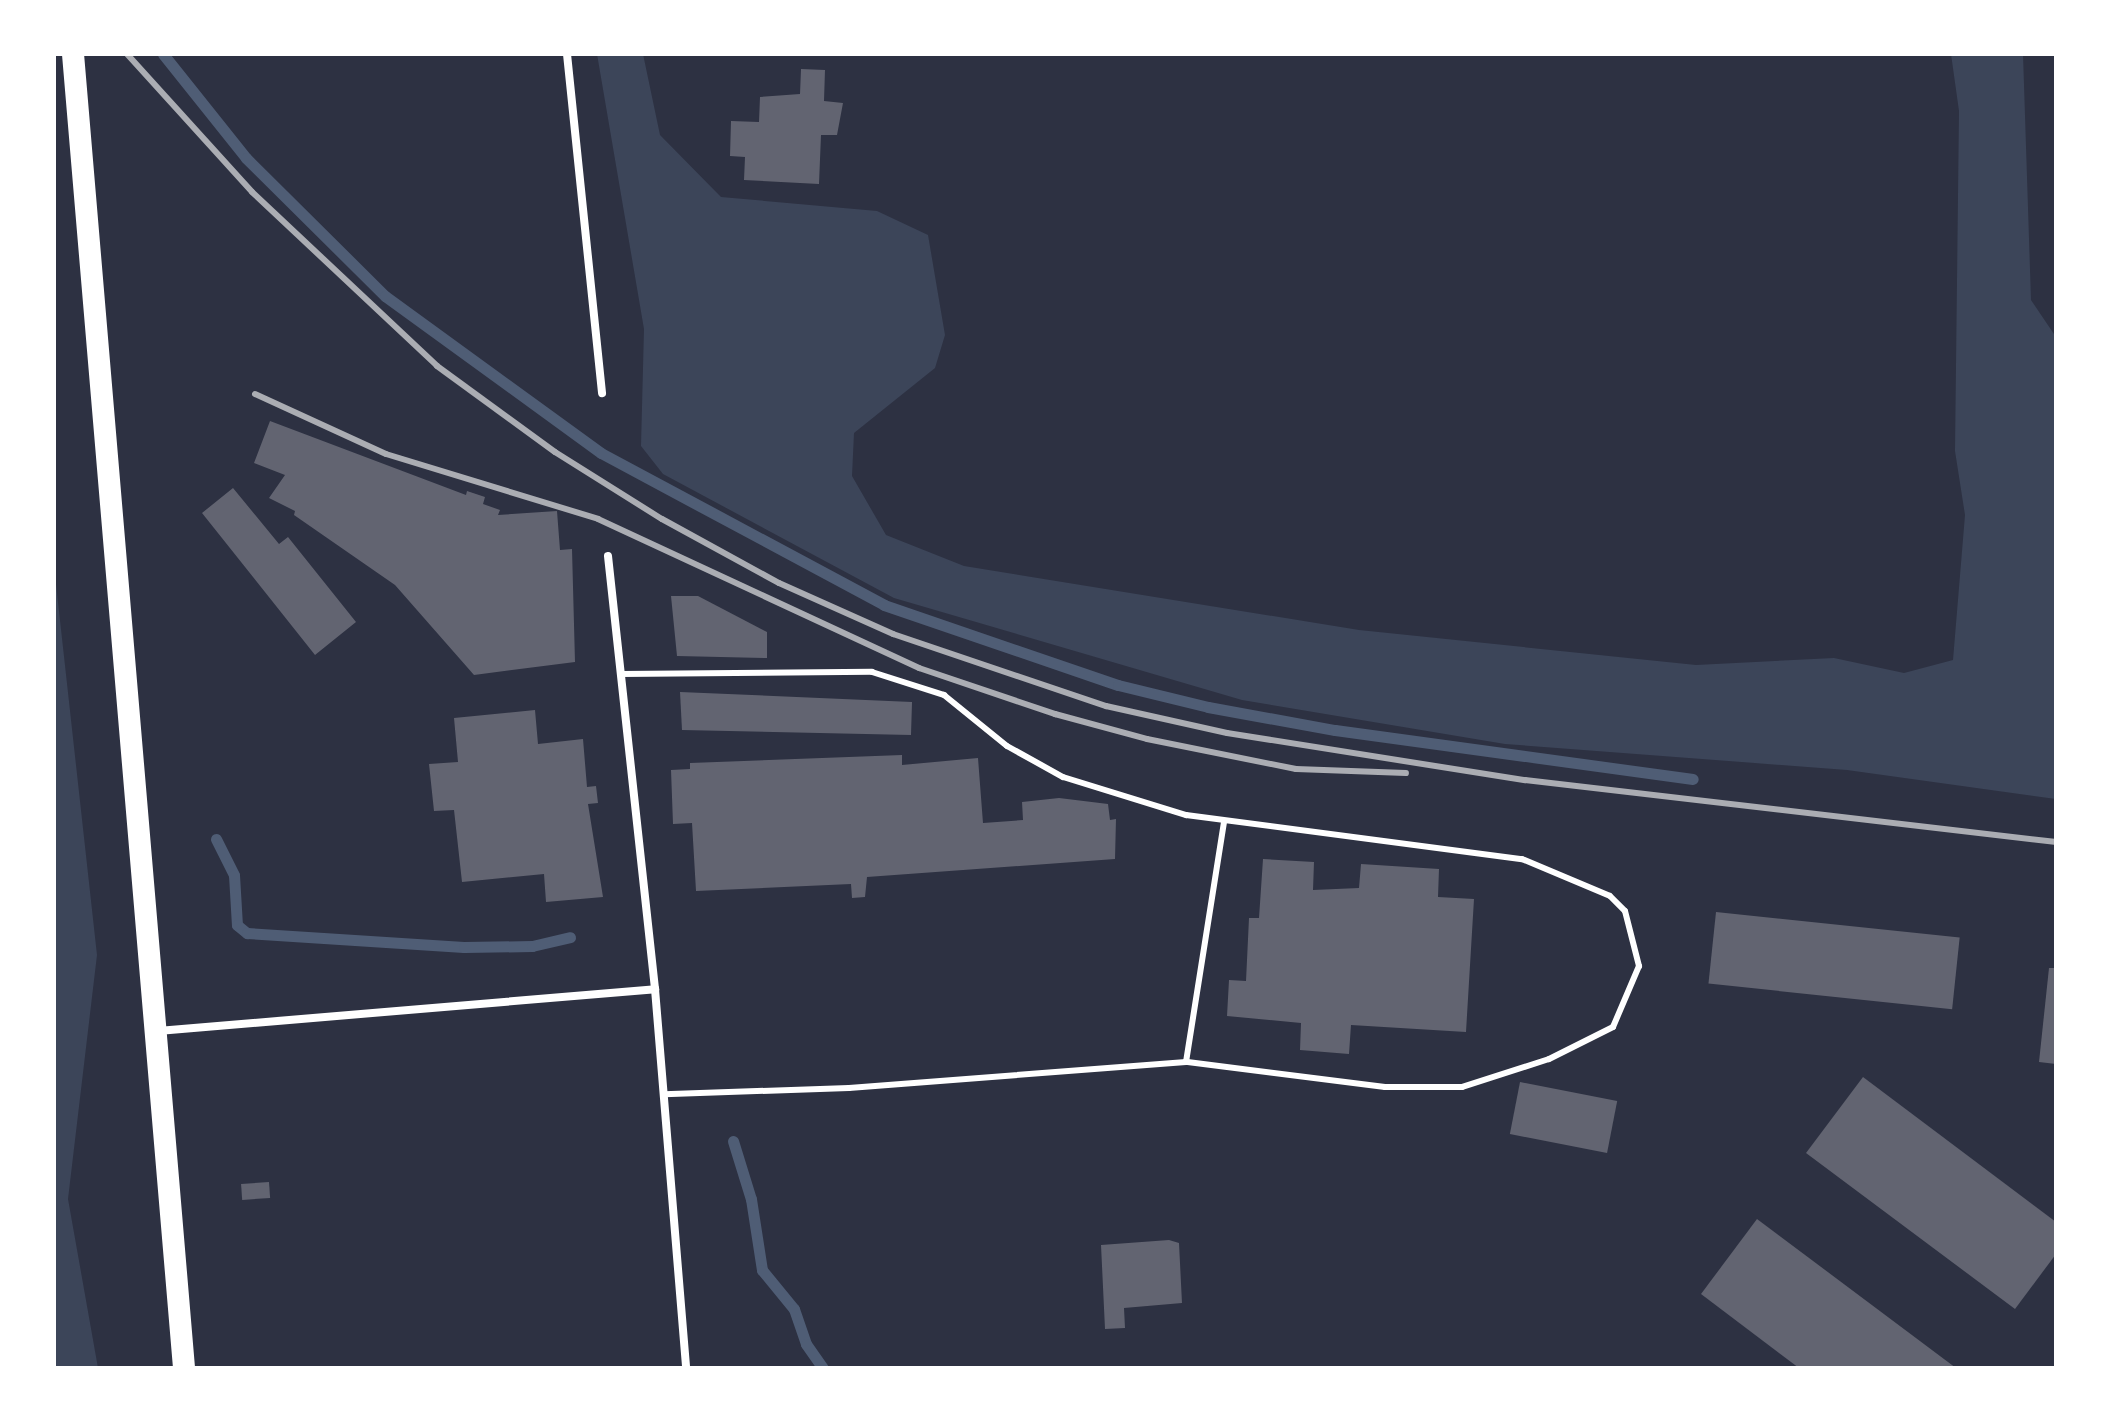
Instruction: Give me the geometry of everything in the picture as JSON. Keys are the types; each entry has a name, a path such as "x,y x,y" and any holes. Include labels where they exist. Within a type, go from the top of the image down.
{"highway":[{"path":"73,54 184,1368"}],"street":[{"path":"567,54 602,393"},
{"path":"608,556 655,989 686,1368"},
{"path":"155,1031 655,989"}],"lane":[{"path":"621,674 872,672 944,695 1007,746 1063,777 1186,815 1522,859 1610,896 1625,911 1639,966 1613,1027 1549,1059 1462,1087 1385,1087 1186,1062 849,1088 664,1094"},
{"path":"1186,1062 1224,821"}],"shaded area":[{"path":"597,54 643,54 660,135 721,197 877,211 928,235 945,335 935,368 854,433 852,476 886,535 964,566 1359,630 1696,665 1834,658 1904,673 1953,660 1965,515 1955,451 1959,111 1951,54 2023,54 2031,300 2056,337 2056,799 1847,770 1505,744 1242,700 894,598 663,474 641,446 644,329"},
{"path":"54,566 97,955 68,1199 98,1368 54,1368"}],"building":[{"path":"801,69 825,70 824,101 843,103 837,135 821,135 819,184 744,180 745,157 730,156 731,121 759,122 760,97 800,94"},
{"path":"270,421 466,495 467,491 485,497 483,504 500,510 498,515 557,511 560,550 572,549 575,662 474,675 395,585 294,515 295,511 269,498 285,475 254,463"},
{"path":"233,488 279,544 288,537 356,622 315,655 202,513"},
{"path":"671,596 698,596 767,632 767,658 677,656"},
{"path":"680,692 912,702 911,735 682,730"},
{"path":"535,710 538,744 583,739 587,787 596,786 598,803 588,804 603,897 546,902 544,874 462,882 454,810 434,811 429,764 458,762 454,718"},
{"path":"902,755 902,765 978,758 983,823 1023,820 1022,802 1059,798 1108,804 1110,820 1116,819 1115,859 867,877 865,897 852,898 851,884 696,891 692,823 673,824 671,770 690,769 690,763"},
{"path":"1263,859 1314,862 1313,890 1359,888 1361,864 1439,869 1438,897 1474,899 1466,1032 1351,1025 1349,1054 1300,1050 1301,1023 1227,1016 1229,980 1246,981 1249,918 1259,918"},
{"path":"1716,912 1960,938 1952,1009 1708,984"},
{"path":"2049,968 2056,968 2056,1064 2039,1062"},
{"path":"1863,1077 2056,1222 2056,1254 2015,1309 1806,1153"},
{"path":"1520,1082 1617,1101 1607,1153 1510,1134"},
{"path":"269,1182 270,1198 242,1200 241,1184"},
{"path":"1757,1219 1956,1368 1799,1368 1701,1294"},
{"path":"1169,1240 1179,1243 1182,1303 1124,1308 1125,1328 1105,1329 1101,1245"}],"waterway":[{"path":"163,54 246,158 385,296 601,453 884,605 1118,685 1208,707 1335,730 1693,779"},
{"path":"216,839 234,875 237,925 247,933 464,947 532,946 570,937"},
{"path":"733,1141 751,1199 762,1270 794,1309 806,1344 823,1368"}],"railway":[{"path":"127,54 252,192 437,366 555,452 662,519 779,583 893,634 1106,706 1227,733 1525,780 2056,842"},
{"path":"255,394 386,454 598,519 919,668 1055,714 1147,739 1296,769 1406,773"}]}
